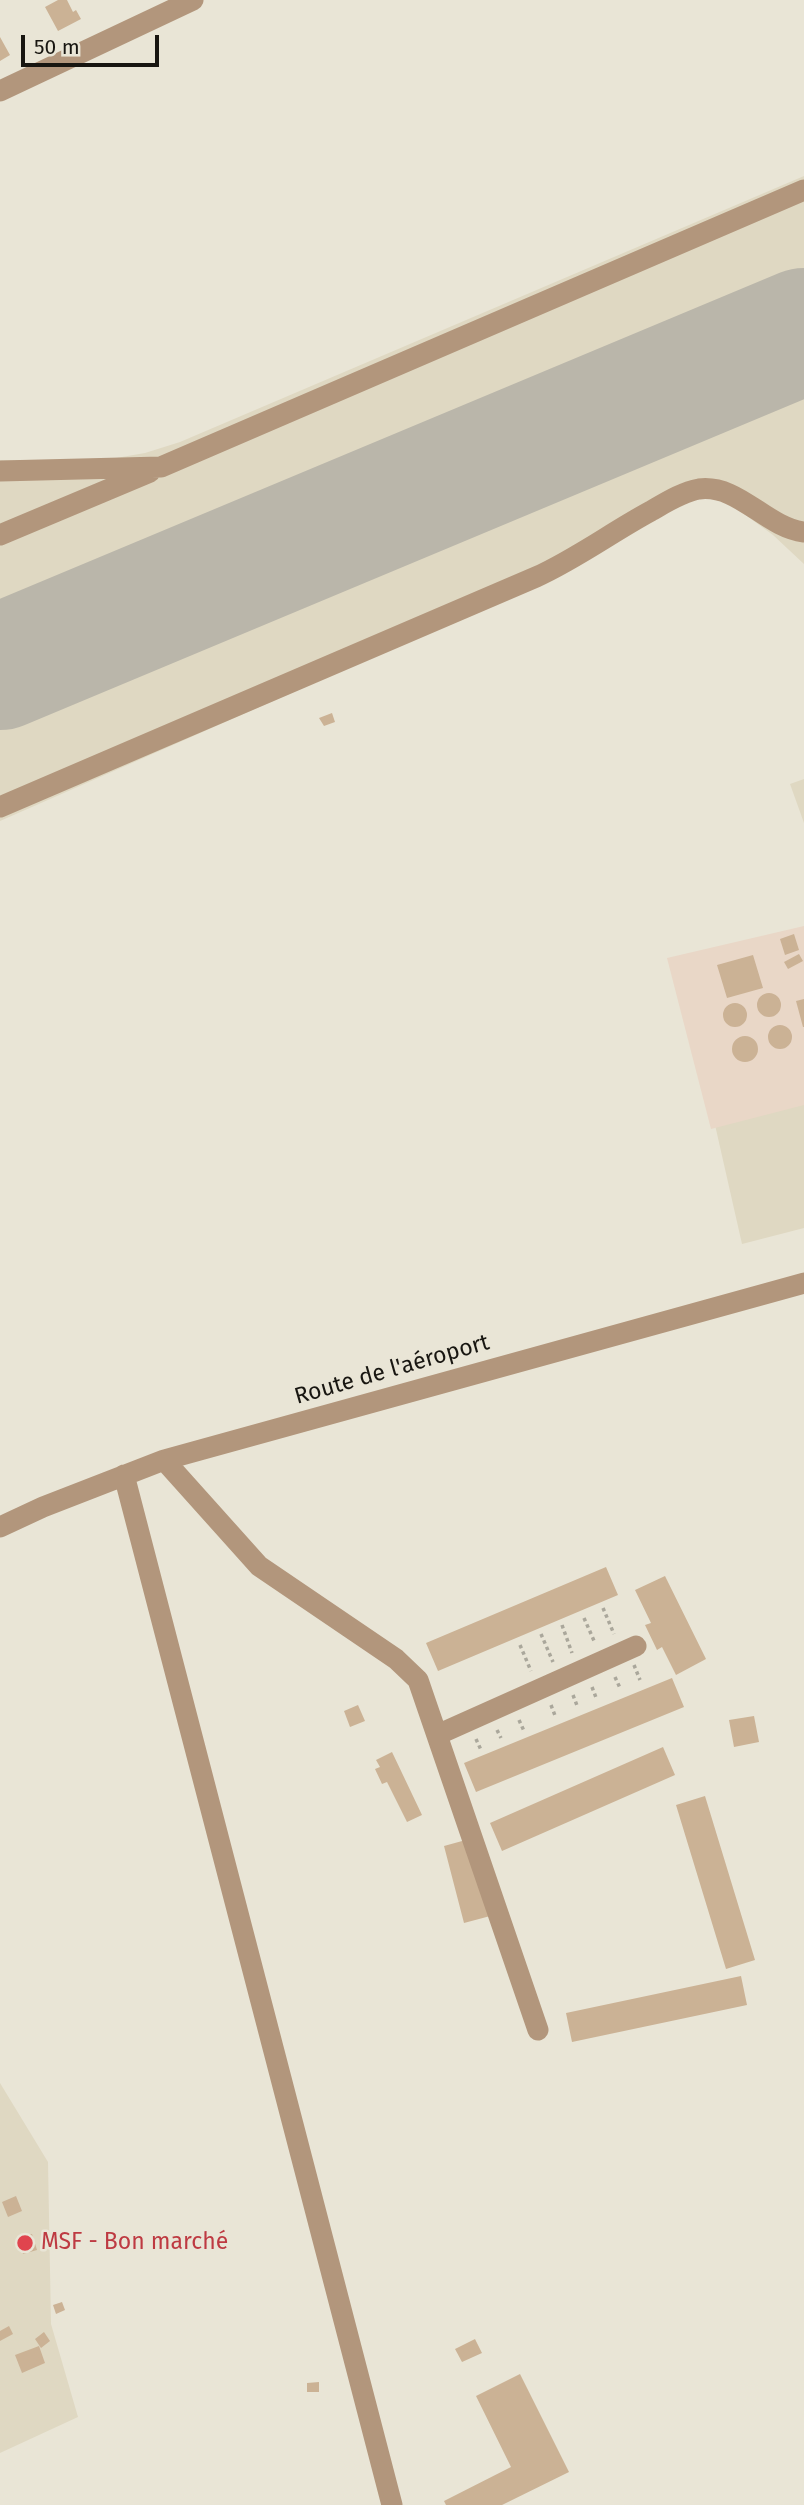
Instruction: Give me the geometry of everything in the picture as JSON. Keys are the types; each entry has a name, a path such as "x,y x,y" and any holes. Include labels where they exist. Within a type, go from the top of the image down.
{"street":[{"path":"0,91 192,0"},
{"path":"0,535 804,190"},
{"path":"0,471 161,467"},
{"path":"0,807 539,575 671,499 696,490 717,488 769,520 792,531 804,532"},
{"name":"Route de l'aéroport","path":"0,1527 164,1460 804,1283"},
{"path":"164,1460 259,1566 396,1659 418,1680 538,2030"},
{"path":"124,1475 392,2505"},
{"path":"437,1735 629,1649"}],"path":[{"path":"603,1608 629,1649"},
{"path":"584,1618 602,1661"},
{"path":"562,1625 570,1675"},
{"path":"541,1634 570,1675"},
{"path":"520,1645 539,1689"}],"shaded area":[{"path":"804,176 804,564 773,535 722,498 690,498 346,669 0,821 0,460 99,461 145,453 180,442"},
{"path":"804,779 804,823 790,784"},
{"path":"804,926 804,1105 711,1129 667,958"},
{"path":"804,927 804,1228 742,1244 679,966"},
{"name":"MSF - Bon marché","path":"0,2083 48,2162 51,2324 78,2417 0,2453"}],"building":[{"path":"58,0 67,0 73,12 76,10 81,19 58,31 45,7"},
{"path":"0,37 10,55 0,61"},
{"path":"332,713 335,722 324,726 319,718"},
{"path":"794,934 799,950 785,955 780,939"},
{"path":"799,954 803,961 788,969 784,962"},
{"path":"753,955 763,988 727,998 717,965"},
{"path":"769,993 780,1000 781,1005 774,1016 769,1017 758,1010 757,1005 764,994"},
{"path":"804,999 804,1027 803,1027 796,1001"},
{"path":"735,1003 744,1006 747,1015 744,1024 735,1027 726,1024 723,1015 726,1006"},
{"path":"780,1025 789,1028 792,1037 789,1046 780,1049 771,1046 768,1037 771,1028"},
{"path":"745,1036 754,1040 758,1049 754,1058 745,1062 736,1058 732,1049 736,1040"},
{"path":"606,1567 618,1595 438,1671 426,1643"},
{"path":"665,1576 706,1659 676,1675 662,1647 657,1650 645,1625 651,1623 635,1590"},
{"path":"672,1678 684,1707 476,1792 464,1763"},
{"path":"358,1705 365,1721 350,1727 344,1711"},
{"path":"754,1716 759,1742 734,1747 729,1720"},
{"path":"663,1747 675,1775 502,1851 490,1823"},
{"path":"392,1752 422,1815 407,1822 387,1782 382,1784 375,1769 380,1767 376,1760"},
{"path":"705,1796 755,1960 726,1969 676,1805"},
{"path":"473,1838 494,1915 464,1923 444,1846"},
{"path":"741,1976 747,2005 572,2042 566,2013"},
{"path":"16,2196 22,2211 8,2217 2,2202"},
{"path":"32,2234 37,2250 23,2254 19,2238"},
{"path":"62,2302 65,2310 56,2314 53,2305"},
{"path":"9,2326 13,2334 0,2341 0,2331"},
{"path":"44,2332 50,2341 41,2348 35,2339"},
{"path":"475,2339 482,2353 462,2362 455,2349"},
{"path":"39,2346 45,2363 22,2373 15,2355"},
{"path":"520,2374 569,2472 502,2505 446,2505 444,2501 511,2467 476,2396"},
{"path":"319,2382 319,2392 307,2392 307,2383"}],"runway":[{"path":"0,667 804,331"}],"place":[{"name":"MSF - Bon marché","path":"25,2243"}]}
